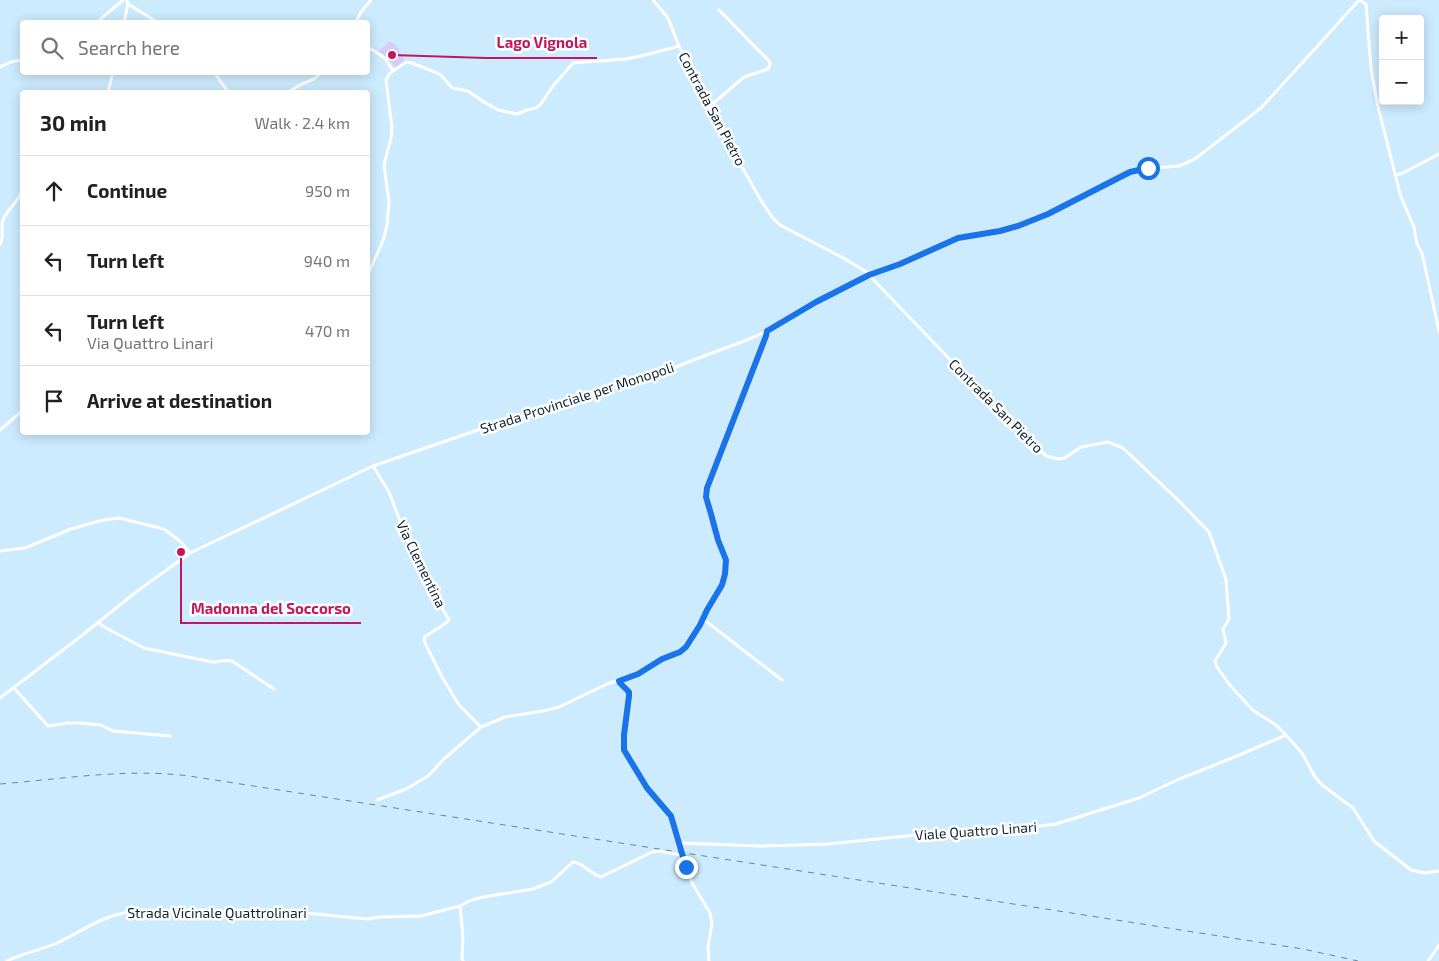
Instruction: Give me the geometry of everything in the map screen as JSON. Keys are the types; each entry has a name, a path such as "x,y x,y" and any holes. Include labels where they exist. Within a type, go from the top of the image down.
{"street":[{"path":"100,20 122,0"},
{"path":"357,20 370,0"},
{"name":"Contrada San Pietro","path":"653,0 668,18 679,46 709,107 772,217 780,224 847,260 869,275 1043,455 1050,458 1065,458 1081,447 1104,442 1119,446 1207,528 1226,580 1229,619 1223,629 1226,643 1215,663 1229,684 1254,711 1286,734 1307,760 1318,781 1353,808 1374,841 1411,870 1424,873 1439,871"},
{"path":"1359,0 1366,4 1371,69 1378,107 1402,201 1414,226 1417,244 1422,253 1439,331"},
{"name":"Strada Provinciale per Monopoli","path":"0,698 99,623 136,592 190,553 373,466 504,421 659,374 767,331 816,302 869,275 900,264 958,238 1008,229 1034,220 1130,172 1140,169 1179,166 1193,160 1261,108 1359,0"},
{"path":"124,20 128,2 154,20"},
{"path":"709,107 744,77 768,69 770,65 770,62 719,10"},
{"path":"370,270 383,241 387,225 389,201 384,166 392,128 386,80 390,73 406,62 412,63 441,75 452,88 468,91 498,110 517,114 540,105 553,86 573,63 645,56 679,46"},
{"path":"370,48 385,58 393,71"},
{"path":"0,67 20,60"},
{"path":"108,90 112,75"},
{"path":"216,75 227,90"},
{"path":"291,90 319,75"},
{"path":"1395,176 1439,154"},
{"path":"0,244 3,238 3,218 20,195"},
{"path":"378,800 406,789 428,776 444,759 481,727 505,717 554,709 620,679 638,674 662,659 684,650 695,635 722,585 726,560 718,540 706,497 707,488 767,331"},
{"path":"0,430 20,413"},
{"name":"Via Clementina","path":"373,466 388,492 408,542 436,600 449,620 426,636 424,643 459,705 481,727"},
{"path":"0,551 25,548 70,529 118,518 164,529 190,553"},
{"path":"703,618 782,680"},
{"path":"99,623 144,648 212,662 232,660 274,689"},
{"path":"620,679 620,683 629,692 624,750 647,788 671,816 692,883 706,904 711,917 709,961"},
{"path":"14,688 48,726 79,723 101,725 114,731 170,736"},
{"name":"Viale Quattro Linari","path":"679,843 761,846 828,844 936,833 992,832 1056,824 1139,798 1286,734"},
{"name":"Strada Vicinale Quattrolinari","path":"7,961 55,944 93,923 120,913 160,910 204,916 220,916 248,915 256,912 280,912 369,919 421,916 460,906 483,896 520,892 542,886 550,882 573,862 580,863 596,876 601,877 652,852 658,851 683,855"},
{"path":"460,906 464,936 463,961"},
{"path":"1428,961 1439,945"}],"shaded area":[{"path":"389,41 396,45 405,61 397,67 383,54 378,52"}],"railway":[{"path":"0,784 118,774 142,773 189,776 1303,949 1358,961"}],"place":[{"name":"Lago Vignola","path":"392,55"},
{"name":"Madonna del Soccorso","path":"181,552"}],"route":[{"path":"686,867 671,816 647,788 624,750 629,692 619,681 620,679 638,674 686,647 695,635 722,585 726,560 718,540 706,497 707,488 767,331 816,302 869,275 900,264 958,238 1000,231 1034,220 1130,172 1148,168"}]}
